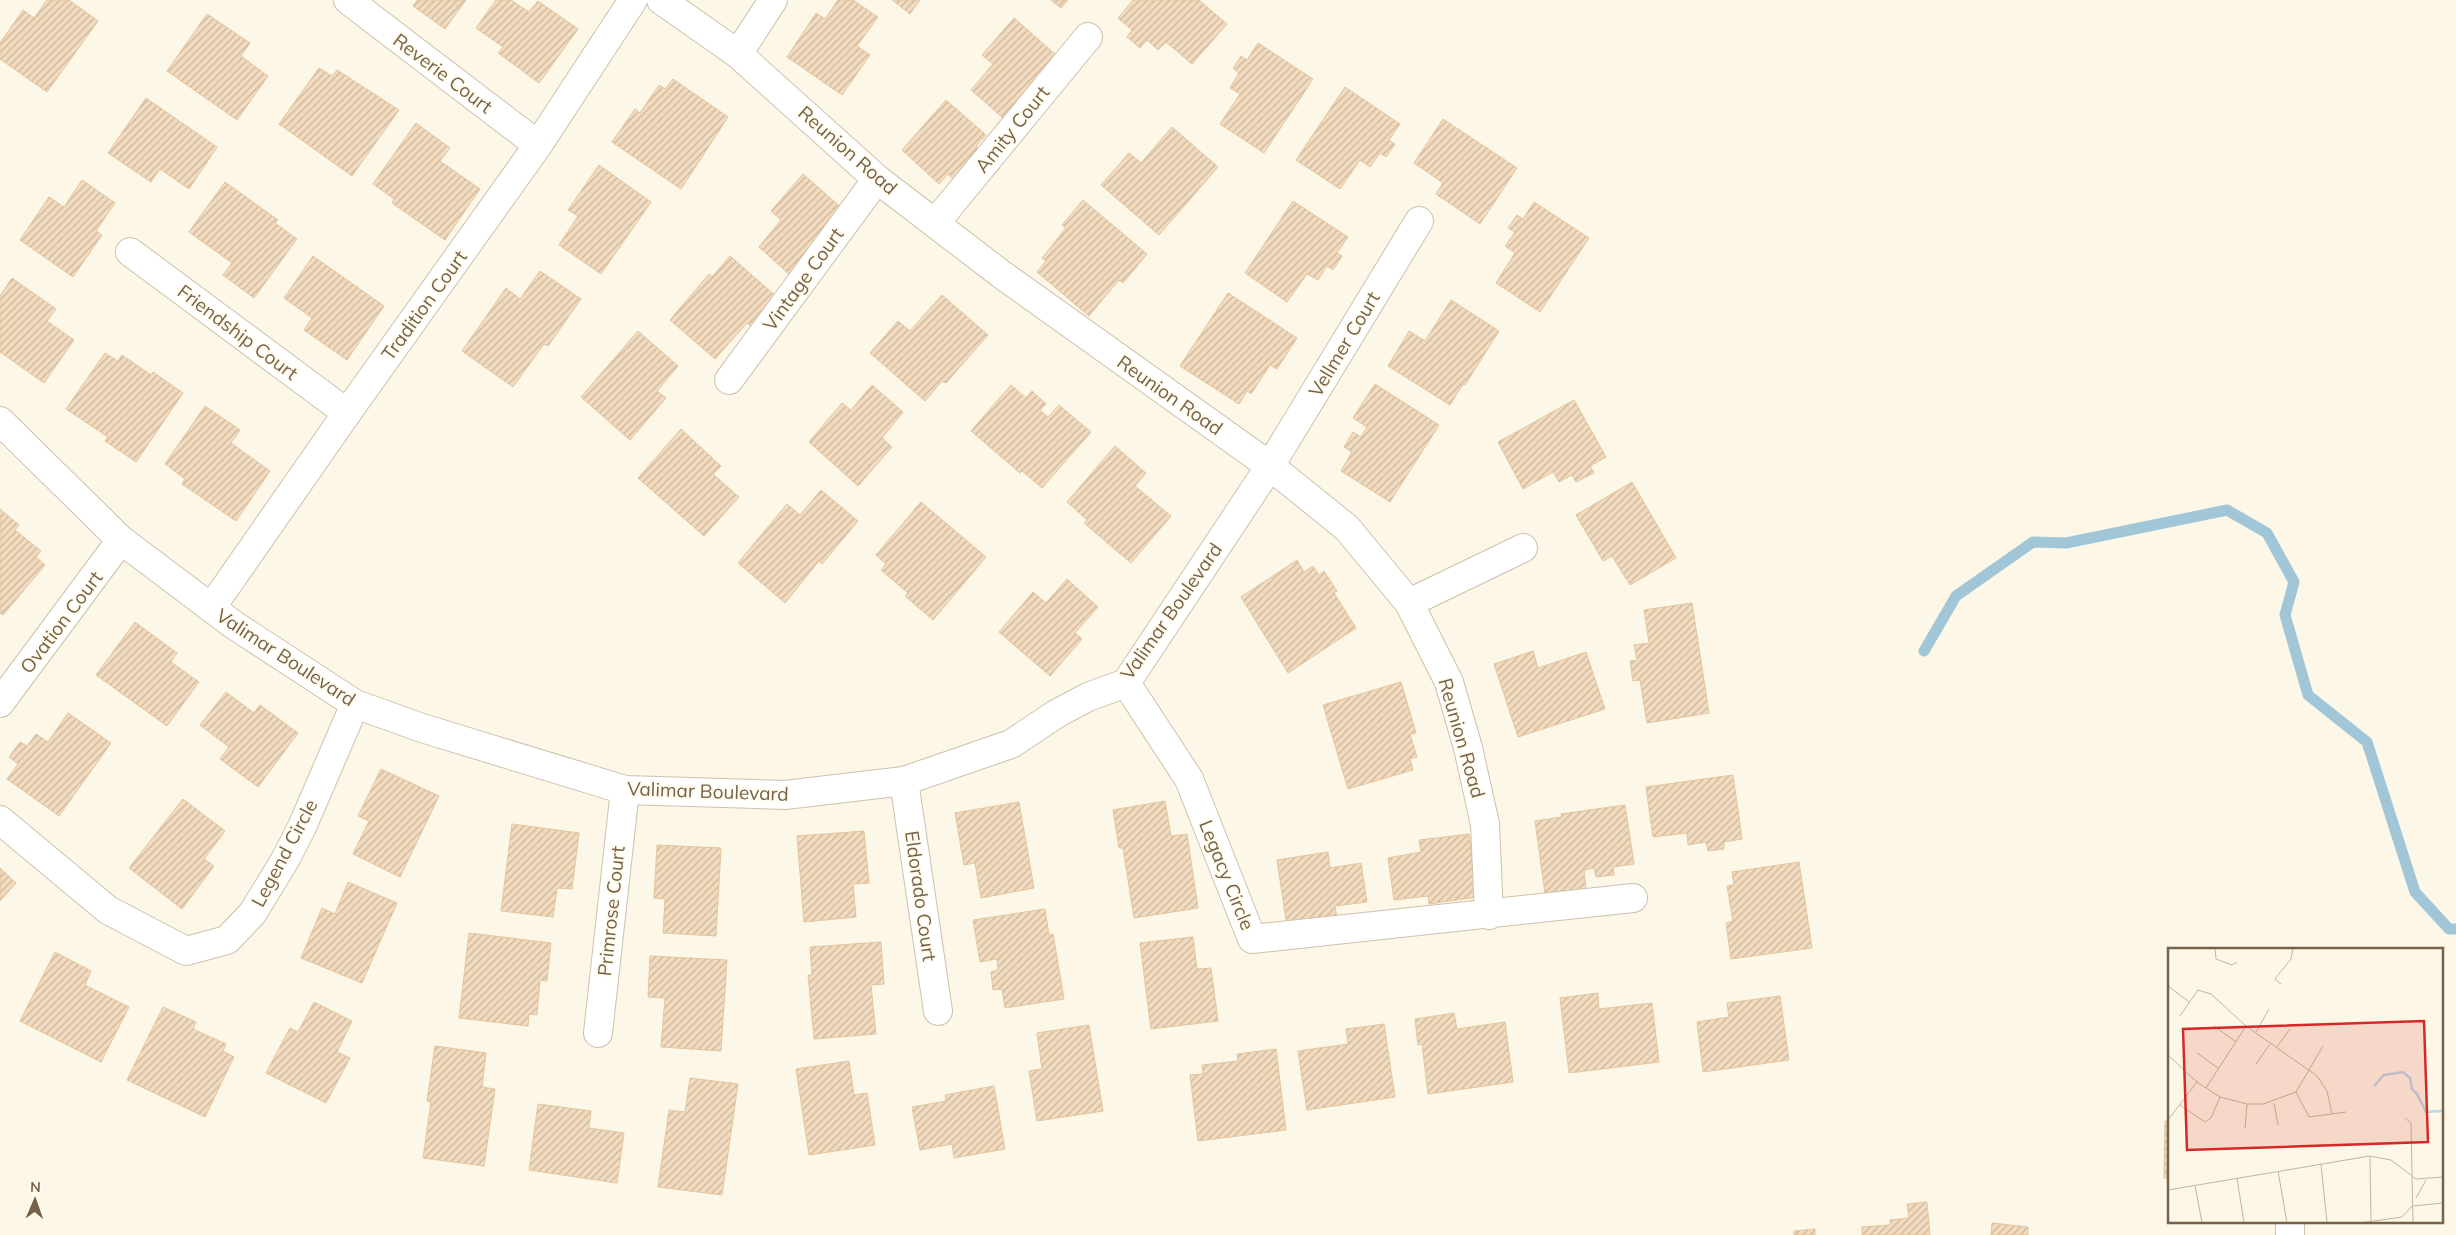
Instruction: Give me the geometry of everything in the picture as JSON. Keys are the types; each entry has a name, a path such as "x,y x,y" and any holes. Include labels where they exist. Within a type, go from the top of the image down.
{"street":[{"name":"Reverie Court","path":"348,0 538,145"},
{"name":"Tradition Court","path":"212,608 347,413 538,145 633,0"},
{"name":"Reunion Road","path":"661,0 738,54 877,179 936,222 1001,274 1270,466 1347,528 1409,603 1449,682 1468,748 1485,824 1489,915"},
{"path":"738,54 773,0"},
{"name":"Amity Court","path":"936,222 1088,37"},
{"name":"Vintage Court","path":"729,380 877,179"},
{"name":"Vellmer Court","path":"1270,466 1419,222"},
{"name":"Friendship Court","path":"130,252 347,413"},
{"name":"Valimar Boulevard","path":"0,421 121,540 212,608 355,704 422,728 625,790 785,795 904,781 1011,744 1056,714 1088,697 1126,682 1270,466"},
{"name":"Ovation Court","path":"0,704 121,540"},
{"path":"1409,603 1522,548"},
{"name":"Legacy Circle","path":"1126,682 1189,780 1252,939 1489,915"},
{"name":"Legend Circle","path":"0,820 108,910 186,951 227,940 252,914 285,860 302,827 355,704"},
{"name":"Eldorado Court","path":"904,781 938,1011"},
{"name":"Primrose Court","path":"598,1032 625,790"},
{"path":"1489,915 1632,898"},
{"path":"2290,1222 2290,1235"}],"building":[{"path":"47,0 69,0 98,21 47,92 0,59 0,43 23,10 34,18"},
{"path":"417,0 466,0 445,29 413,6"},
{"path":"496,0 511,0 529,12 538,1 578,29 539,83 498,53 503,47 476,28"},
{"path":"838,0 853,0 878,17 857,46 870,55 842,95 787,57 816,13 825,19"},
{"path":"892,0 920,0 910,14"},
{"path":"1051,0 1068,0 1061,8"},
{"path":"1133,0 1199,0 1227,24 1192,64 1166,42 1158,50 1147,40 1140,48 1127,37 1132,30 1118,18"},
{"path":"207,14 250,43 241,56 268,76 237,120 167,71"},
{"path":"1014,18 1064,62 1024,94 1003,118 971,90 993,64 982,55"},
{"path":"1258,43 1313,79 1264,153 1220,124 1240,94 1230,88 1239,73 1233,68 1241,56 1247,60"},
{"path":"319,68 332,76 337,70 399,110 352,176 279,124"},
{"path":"673,79 728,117 681,189 612,142 635,109 640,113 659,85 665,89"},
{"path":"1345,87 1400,124 1389,140 1395,144 1386,157 1380,153 1370,167 1360,160 1340,189 1296,160"},
{"path":"146,98 217,147 189,189 160,169 151,182 108,153"},
{"path":"946,100 986,135 976,146 1000,168 973,198 948,174 939,184 902,150"},
{"path":"1443,119 1517,168 1480,224 1436,194 1443,183 1414,163"},
{"path":"416,123 450,148 440,161 480,189 445,240 392,203 394,199 373,184"},
{"path":"1172,127 1218,167 1159,235 1101,185 1129,153 1141,163"},
{"path":"599,165 651,202 601,274 559,245 578,216 568,210"},
{"path":"803,174 852,217 790,275 759,247 781,220 771,211"},
{"path":"82,180 115,203 96,231 102,235 73,277 20,240 49,197 64,207"},
{"path":"225,182 278,220 275,223 297,239 254,298 223,275 232,263 189,232"},
{"path":"1083,200 1147,254 1123,283 1119,280 1089,316 1037,272 1046,261 1042,258 1066,228 1062,225"},
{"path":"1293,201 1348,237 1337,253 1342,256 1333,270 1327,266 1318,280 1307,274 1287,302 1245,273"},
{"path":"1534,202 1589,238 1540,312 1496,283 1515,253 1505,246 1515,232 1508,228 1517,215 1523,219"},
{"path":"313,256 384,306 347,360 304,330 312,318 284,298"},
{"path":"730,256 785,304 759,334 747,323 715,359 670,320 709,274 712,277"},
{"path":"540,271 581,299 548,346 544,344 513,387 462,351 506,288 520,299"},
{"path":"12,278 56,309 47,321 74,340 44,383 0,352 0,296"},
{"path":"1228,293 1297,338 1277,369 1270,365 1251,394 1247,391 1239,404 1180,366"},
{"path":"942,295 988,335 946,383 942,381 925,401 870,353 898,321 910,331"},
{"path":"1451,300 1499,331 1450,405 1388,366 1409,331 1425,341"},
{"path":"638,331 678,366 657,391 666,398 630,440 581,397"},
{"path":"105,353 118,361 122,355 151,375 153,372 183,393 136,462 105,441 108,437 66,409"},
{"path":"1375,384 1439,425 1390,502 1341,471 1352,452 1344,447 1353,432 1361,437 1367,427 1353,418"},
{"path":"872,385 903,412 882,438 892,447 858,486 809,442 842,403 851,410"},
{"path":"1011,385 1026,398 1032,391 1046,404 1040,410 1048,417 1059,405 1091,432 1042,488 1022,471 1020,473 971,431"},
{"path":"1574,400 1606,457 1590,466 1594,473 1576,482 1572,475 1559,482 1553,472 1523,489 1498,442"},
{"path":"205,406 240,430 231,443 270,471 236,521 182,484 185,479 165,464"},
{"path":"681,429 721,466 713,474 739,497 704,536 638,478"},
{"path":"1115,446 1146,473 1135,486 1171,516 1131,563 1084,523 1087,520 1067,502"},
{"path":"1632,482 1676,558 1630,585 1612,556 1603,561 1576,515"},
{"path":"821,490 858,521 822,564 819,561 785,603 738,563 787,504 800,515"},
{"path":"921,502 986,557 933,620 905,596 908,593 881,570 886,564 876,555"},
{"path":"0,509 19,525 15,530 41,551 36,557 45,565 3,615 0,613"},
{"path":"1297,560 1304,572 1313,566 1319,575 1324,571 1337,591 1334,593 1356,628 1288,673 1241,597"},
{"path":"1067,579 1098,607 1075,633 1082,639 1050,676 999,632 1033,592 1046,603"},
{"path":"1692,603 1709,713 1647,723 1640,680 1633,681 1630,661 1637,660 1634,645 1649,643 1644,610"},
{"path":"135,622 177,653 171,662 199,682 167,726 96,675"},
{"path":"1533,651 1538,668 1586,652 1605,709 1518,737 1494,664"},
{"path":"1401,682 1416,733 1410,734 1417,757 1410,759 1413,770 1348,789 1323,705"},
{"path":"226,692 254,713 260,705 298,733 258,787 220,759 229,747 200,725"},
{"path":"68,713 111,743 59,816 7,779 18,764 9,757 20,742 27,746 36,734 48,742"},
{"path":"381,769 439,796 400,877 353,854 369,821 358,816"},
{"path":"1733,775 1742,839 1724,842 1724,849 1708,851 1706,842 1688,845 1687,833 1653,837 1646,787"},
{"path":"183,799 225,831 204,859 214,866 182,909 129,868"},
{"path":"1165,801 1171,836 1187,834 1198,908 1134,918 1123,848 1119,848 1113,810"},
{"path":"1019,802 1034,888 981,898 975,863 964,865 955,813"},
{"path":"1625,805 1634,864 1613,867 1614,875 1596,877 1594,868 1584,870 1586,889 1545,894 1535,821 1562,817 1561,814"},
{"path":"512,824 579,833 572,889 557,888 553,917 501,911"},
{"path":"864,831 869,883 853,884 856,917 804,922 797,836"},
{"path":"1469,834 1477,897 1429,904 1428,896 1394,900 1388,858 1421,852 1419,840"},
{"path":"657,845 721,848 716,936 663,933 665,899 654,898"},
{"path":"1328,852 1330,868 1361,863 1367,902 1335,906 1337,919 1287,926 1277,860"},
{"path":"1799,862 1812,948 1731,959 1726,923 1733,921 1727,886 1734,885 1732,872"},
{"path":"0,868 16,883 0,901"},
{"path":"348,882 397,903 362,983 301,958 322,908 335,914"},
{"path":"1045,909 1049,935 1053,934 1064,999 1005,1008 1002,989 993,990 991,972 998,970 997,959 980,962 973,920"},
{"path":"469,933 551,943 547,981 540,980 537,1015 529,1014 528,1026 459,1018"},
{"path":"1193,937 1197,969 1211,968 1218,1021 1151,1029 1140,943"},
{"path":"881,942 884,984 871,985 876,1034 814,1039 808,975 812,975 810,947"},
{"path":"55,952 91,971 85,985 129,1007 101,1062 20,1021"},
{"path":"650,956 727,960 721,1051 661,1047 665,998 648,997"},
{"path":"1598,993 1599,1009 1652,1003 1659,1062 1569,1073 1560,998"},
{"path":"1780,996 1789,1060 1703,1072 1697,1022 1729,1017 1727,1003"},
{"path":"314,1002 352,1021 337,1052 350,1058 326,1103 266,1073 290,1028 298,1032"},
{"path":"163,1007 196,1022 193,1029 226,1044 223,1051 234,1057 205,1117 127,1080"},
{"path":"1454,1013 1457,1029 1505,1022 1513,1082 1428,1094 1422,1044 1418,1045 1415,1019"},
{"path":"1384,1024 1395,1097 1307,1110 1298,1051 1348,1044 1346,1029"},
{"path":"1089,1025 1103,1111 1037,1121 1029,1071 1042,1069 1037,1033"},
{"path":"435,1046 486,1053 482,1087 495,1089 484,1166 423,1158 431,1102 427,1101"},
{"path":"1276,1049 1286,1130 1198,1141 1190,1075 1203,1074 1202,1065 1238,1061 1237,1054"},
{"path":"849,1061 854,1095 867,1093 875,1145 809,1155 796,1069"},
{"path":"690,1078 738,1084 722,1195 658,1187 669,1110 685,1112"},
{"path":"994,1086 1005,1149 954,1158 952,1144 920,1150 912,1107 946,1101 945,1095"},
{"path":"538,1104 591,1111 589,1128 624,1133 617,1183 529,1170"},
{"path":"2165,1121 2168,1121 2168,1178 2164,1178"},
{"path":"1927,1202 1930,1235 1862,1235 1862,1227 1890,1225 1890,1220 1909,1218 1907,1204"},
{"path":"1992,1223 2028,1227 2028,1235 1991,1235"},
{"path":"1815,1229 1815,1235 1794,1235 1794,1231"}],"waterway":[{"path":"1924,651 1956,596 2033,542 2066,543 2227,510 2267,533 2294,582 2285,615 2308,695 2367,742 2415,892 2449,929 2456,929"}]}
